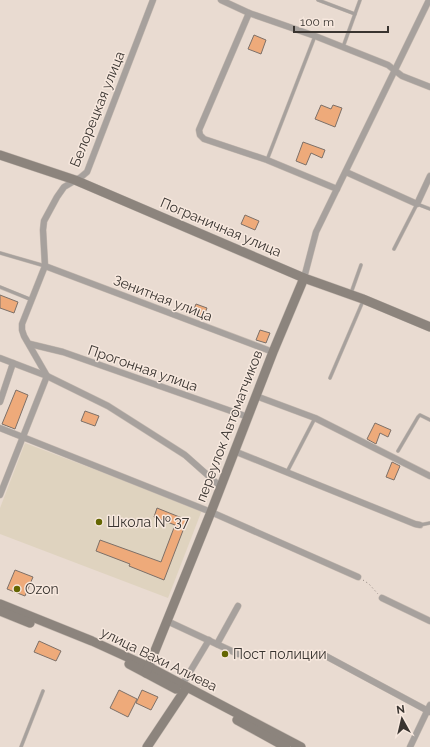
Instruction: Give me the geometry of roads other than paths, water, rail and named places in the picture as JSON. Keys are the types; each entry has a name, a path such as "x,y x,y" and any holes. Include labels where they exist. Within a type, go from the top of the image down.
{"street":[{"name":"Белорецкая улица","path":"30,344 24,336 22,324 45,266 44,221 64,187 82,177 87,172 153,0"},
{"path":"221,0 249,13 315,36 388,65 402,76 430,87"},
{"path":"304,278 316,232 429,3"},
{"path":"249,13 199,130 200,135 204,139 267,160 337,189"},
{"name":"Пограничная улица","path":"0,155 75,180 304,278 363,299 430,327"},
{"path":"346,172 417,204 430,176"},
{"name":"Зенитная улица","path":"45,266 273,352"},
{"name":"переулок Автоматчиков","path":"147,670 221,487 273,352 304,278"},
{"path":"30,344 48,376"},
{"name":"Прогонная улица","path":"30,344 63,352 248,417"},
{"path":"0,358 48,376 108,406 185,455 221,487"},
{"path":"0,402 13,363"},
{"path":"0,495 48,376"},
{"path":"256,396 315,418 430,476"},
{"path":"0,428 211,512 358,577"},
{"path":"234,451 420,525"},
{"path":"382,598 430,621"},
{"name":"улица Вахи Алиева","path":"0,604 92,641 302,747"},
{"path":"217,644 238,606"},
{"name":"улица Вахи Алиева","path":"0,611 147,670"},
{"path":"167,621 238,654"},
{"path":"148,747 184,688 209,640"},
{"path":"322,654 429,709 410,747"},
{"name":"улица Вахи Алиева","path":"184,688 286,747"}],"lane":[{"path":"318,0 355,14"},
{"path":"343,47 360,0"},
{"path":"267,160 315,36"},
{"path":"394,249 417,204 430,209"},
{"path":"0,253 45,266"},
{"path":"350,294 361,265"},
{"path":"0,287 32,300"},
{"path":"330,378 363,299"},
{"path":"398,451 420,415 430,420"},
{"path":"287,473 315,418"},
{"path":"420,525 430,523"},
{"path":"21,747 43,691"}],"place":[{"name":"Школа № 37","path":"99,522"},
{"name":"Ozon","path":"17,589"},
{"name":"Пост полиции","path":"225,654"}]}
